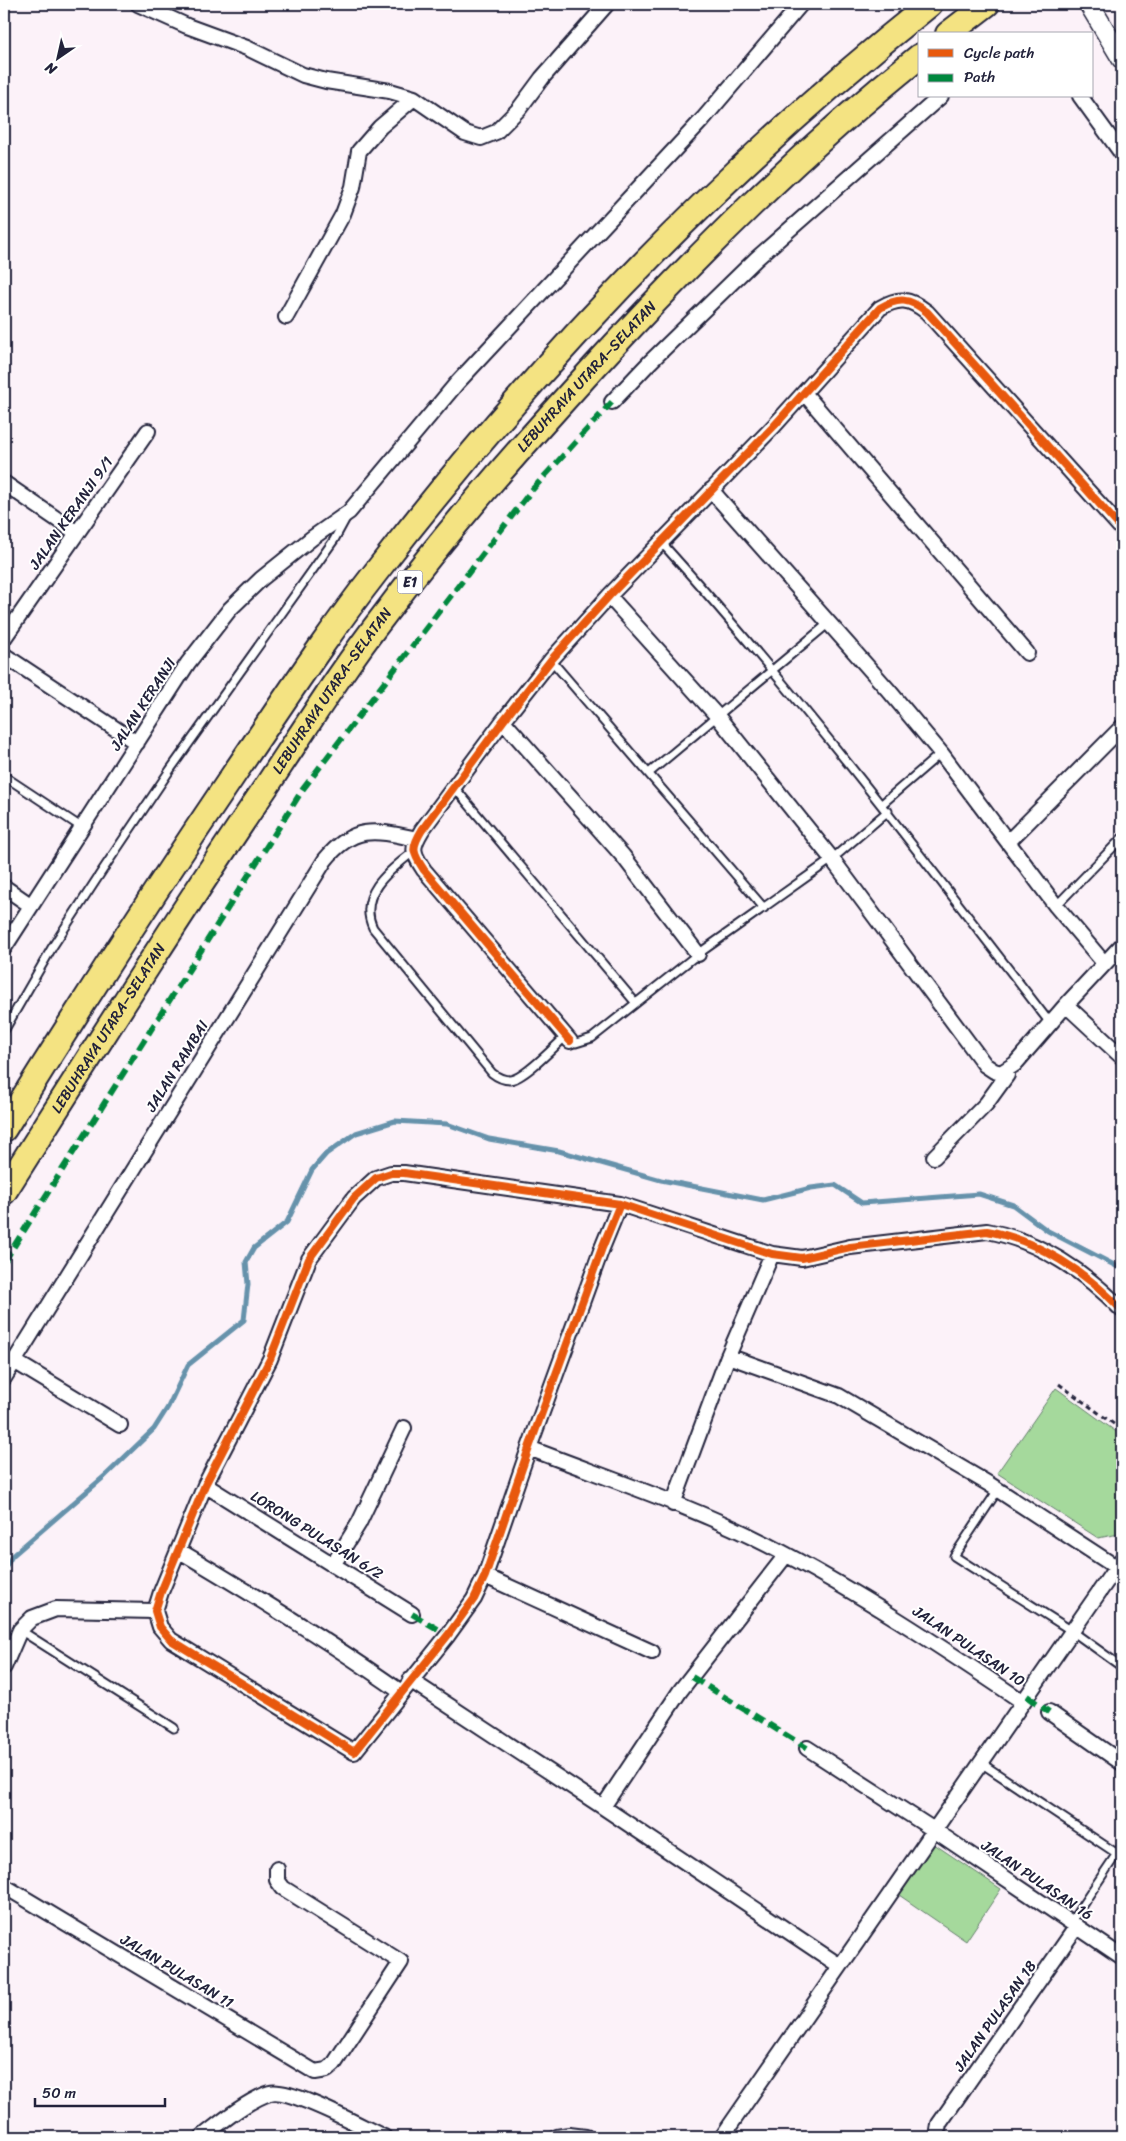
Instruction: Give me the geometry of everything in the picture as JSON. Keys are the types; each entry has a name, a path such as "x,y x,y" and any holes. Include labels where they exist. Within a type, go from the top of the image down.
{"highway":[{"name":"E1","path":"4,1130 154,892 324,641 377,570 469,457 572,341 705,200 828,87 930,4"},
{"path":"951,32 987,4"},
{"name":"LEBUHRAYA UTARA–SELATAN","path":"4,1192 162,942 332,688 385,613 467,510 614,345 751,204 822,137 918,58"}],"main road":[{"path":"1089,4 1122,59"}],"street":[{"path":"138,4 187,26 247,48 304,75 326,81 390,91 414,98 465,133 481,138 496,132 519,109 542,78 607,4"},
{"name":"JALAN KERANJI","path":"4,948 30,905 202,644 230,609 261,579 312,538 349,512 457,383 703,119 802,4"},
{"path":"286,317 343,214 353,187 359,151 380,127 414,98"},
{"path":"612,402 650,362 756,259 939,98"},
{"path":"1081,98 1122,154"},
{"path":"568,1039 424,870 415,846 454,787 503,721 552,660 609,596 805,394 880,308 892,301 910,302 927,312 1122,529"},
{"path":"805,394 1027,653"},
{"name":"JALAN KERANJI 9/1","path":"4,638 148,431"},
{"path":"4,483 77,533"},
{"path":"711,490 830,622 941,753 1056,906 1104,963"},
{"path":"609,596 718,717 832,859 985,1065 994,1071 1007,1075 994,1094 934,1157"},
{"path":"4,655 137,743"},
{"path":"503,721 622,856 698,954"},
{"path":"1008,842 1122,726"},
{"name":"JALAN RAMBAI","path":"4,1378 325,860 339,844 358,834 390,833 415,846"},
{"path":"4,888 30,905"},
{"path":"1002,1073 1015,1064 1066,1005 1122,945"},
{"path":"1066,1005 1122,1057"},
{"path":"620,1204 529,1448 485,1576 474,1599 354,1752 170,1640 160,1627 155,1611 160,1592 205,1485 270,1359 309,1259 354,1198 376,1178 391,1173 404,1172 620,1204 772,1254 802,1258 850,1247 987,1231 1010,1235 1057,1259 1090,1280 1122,1310"},
{"path":"673,1504 728,1356 772,1254"},
{"path":"722,2137 1119,1563 839,1396 728,1356"},
{"path":"14,1361 120,1425"},
{"path":"333,1564 359,1522 404,1428"},
{"name":"JALAN PULASAN 10","path":"529,1448 736,1530 786,1555 897,1618 1023,1702"},
{"name":"LORONG PULASAN 6/2","path":"205,1485 412,1614"},
{"path":"178,1550 259,1598 363,1665 401,1692"},
{"path":"603,1807 680,1691 786,1555"},
{"path":"485,1576 652,1652"},
{"path":"4,1667 20,1630 32,1618 56,1609 155,1611"},
{"path":"410,1680 720,1884 840,1966"},
{"path":"1049,1712 1122,1763"},
{"name":"JALAN PULASAN 16","path":"807,1748 934,1830 1122,1957"},
{"name":"JALAN PULASAN 11","path":"4,1886 315,2072 326,2070 334,2064 401,1962 283,1888 277,1880 277,1869"},
{"name":"JALAN PULASAN 18","path":"938,2130 1074,1924"},
{"path":"202,2137 258,2098 270,2093 281,2092 308,2102 384,2137"},
{"path":"557,2137 568,2135 586,2137"}],"lane":[{"path":"4,1031 53,946 92,886 170,770 334,540 349,512"},
{"path":"661,542 773,669 888,811 1050,1023"},
{"path":"649,773 830,622"},
{"path":"552,660 764,908"},
{"path":"882,804 941,753"},
{"path":"4,776 81,827"},
{"path":"454,787 635,1002"},
{"path":"415,846 389,871 373,892 368,910 370,921 373,928 492,1072 498,1077 508,1080 519,1078 568,1039 576,1043 592,1038 635,1002 698,954 832,859 888,811"},
{"path":"1056,906 1122,838"},
{"path":"994,1487 954,1556 1072,1631 1122,1666"},
{"path":"20,1630 174,1728"},
{"path":"981,1763 1120,1855"},
{"path":"1074,1924 1120,1855 1122,1846"}],"path":[{"path":"1059,1384 1122,1430"}],"green space":[{"path":"1056,1388 1122,1436 1122,1530 1119,1534 1098,1538 997,1473"},
{"path":"934,1844 1001,1889 966,1941 899,1895"}],"waterway":[{"path":"4,1570 12,1556 106,1475 154,1429 168,1407 188,1365 244,1320 248,1284 246,1262 254,1248 287,1222 312,1170 326,1154 356,1133 395,1121 447,1124 489,1139 559,1151 661,1180 763,1200 811,1188 835,1185 862,1203 979,1194 1013,1205 1048,1231 1122,1269"}],"marked path":[{"path":"4,1262 303,789 531,491 612,402"},
{"path":"1116,1567 1122,1571"},
{"path":"412,1614 448,1635"},
{"path":"692,1677 807,1748"},
{"path":"1027,1696 1049,1712"}],"cycle path":[{"path":"570,1041 424,870 415,854 416,841 422,830 503,721 551,660 609,596 774,426 880,308 893,302 904,301 915,304 927,312 1122,529"},
{"path":"620,1204 529,1448 485,1576 474,1599 448,1635 354,1752 171,1640 160,1627 155,1611 205,1485 270,1359 309,1259 354,1198 376,1178 391,1173 404,1173 620,1204 772,1254 802,1258 850,1247 987,1231 1006,1235 1043,1250 1093,1283 1122,1310"}]}
